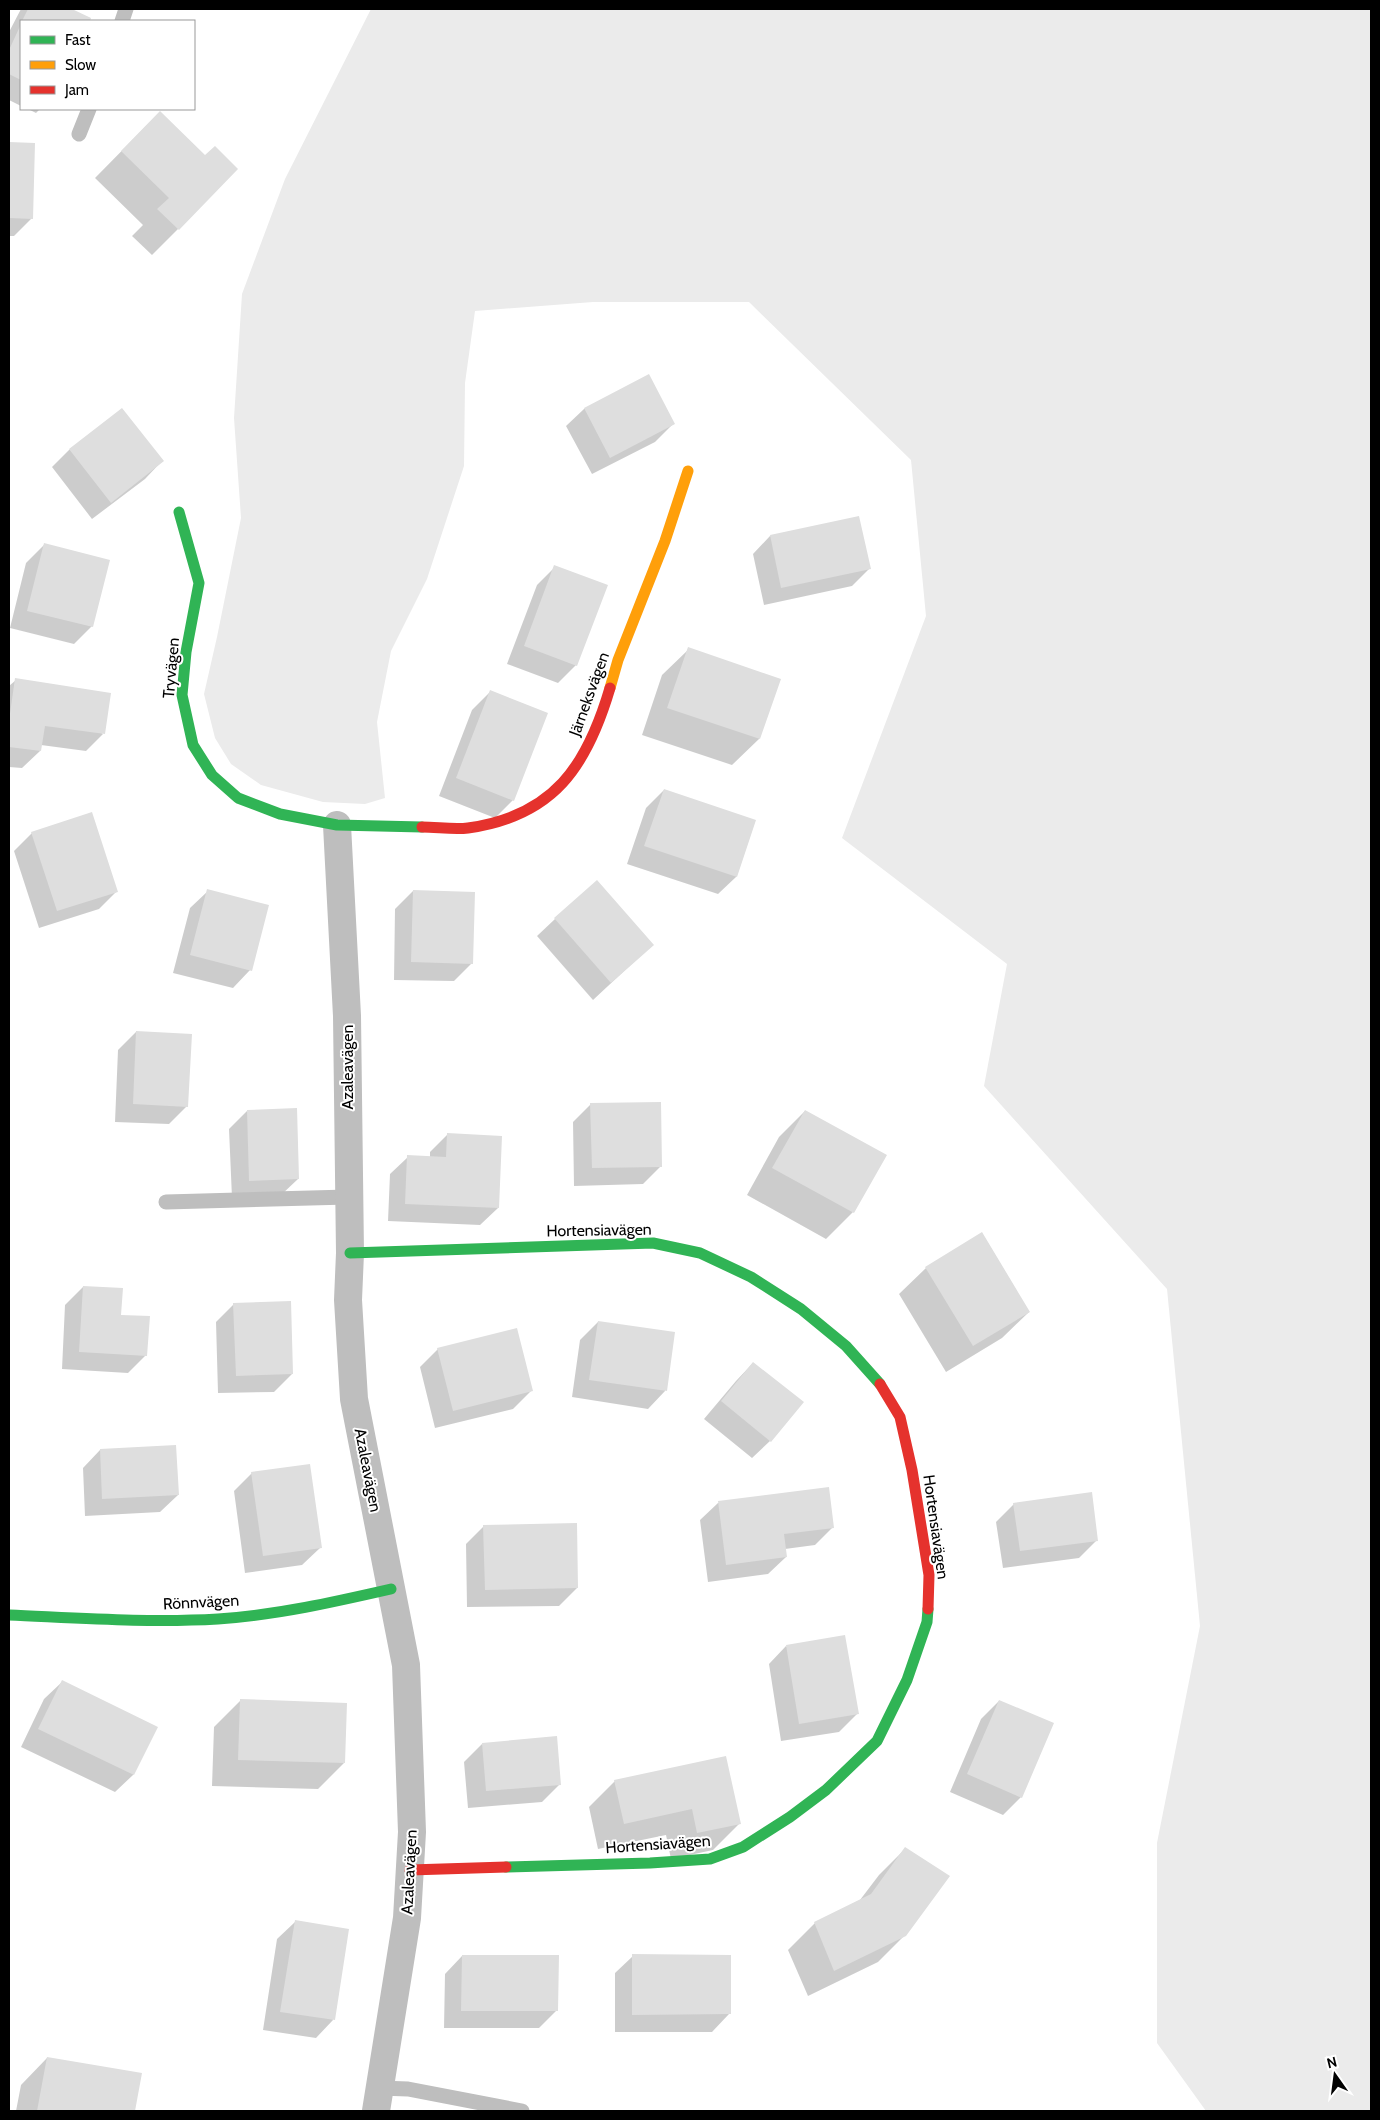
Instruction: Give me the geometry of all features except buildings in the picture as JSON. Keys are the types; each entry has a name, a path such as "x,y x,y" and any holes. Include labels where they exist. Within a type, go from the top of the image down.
{"street":[{"name":"Järneksvägen","path":"337,825 467,828 500,821 530,810 557,790 583,756 604,708 618,660 665,541 688,471"},
{"name":"Tryvägen","path":"180,512 198,583 186,652 182,695 193,745 212,775 238,798 280,814 337,825"},
{"name":"Azaleavägen","path":"337,825 347,1016 350,1253 348,1300 354,1399 406,1666 412,1832 407,1918 378,2100"},
{"name":"Hortensiavägen","path":"350,1253 653,1243 700,1253 751,1277 801,1309 846,1346 881,1386 900,1417 912,1470 929,1575 927,1622 907,1680 877,1741 826,1790 790,1817 743,1847 702,1860 410,1870"},
{"name":"Rönnvägen","path":"9,1615 152,1620 248,1616 331,1604 391,1589"}],"lane":[{"path":"79,134 89,110"},
{"path":"166,1202 348,1197"},
{"path":"378,2100 408,2089 522,2111"}],"shaded area":[{"path":"371,9 1371,9 1371,2111 1206,2111 1157,2043 1157,1843 1200,1626 1167,1289 984,1086 1007,964 842,838 926,616 911,460 749,302 593,302 475,311 465,383 464,466 427,579 391,651 377,722 385,798 365,804 323,802 261,785 231,764 215,738 204,694 241,518 234,418 242,294 285,179"}],"traffic: fast":[{"path":"179,512 199,583 186,652 182,695 193,745 212,775 238,798 280,814 337,825 422,827"},
{"path":"350,1253 653,1243 700,1253 751,1277 801,1309 846,1346 880,1384"},
{"path":"9,1615 140,1620 218,1619 284,1611 391,1589"},
{"path":"506,1867 650,1863 710,1859 743,1847 790,1817 826,1790 877,1741 907,1680 927,1622 928,1609"}],"traffic: slow":[{"path":"610,688 618,660 665,541 688,471"}],"traffic: jam":[{"path":"422,827 463,829 498,822 523,812 545,799 563,783 578,763 601,716 610,688"},
{"path":"880,1384 900,1417 912,1470 929,1575 928,1609"},
{"path":"410,1870 506,1867"}]}
